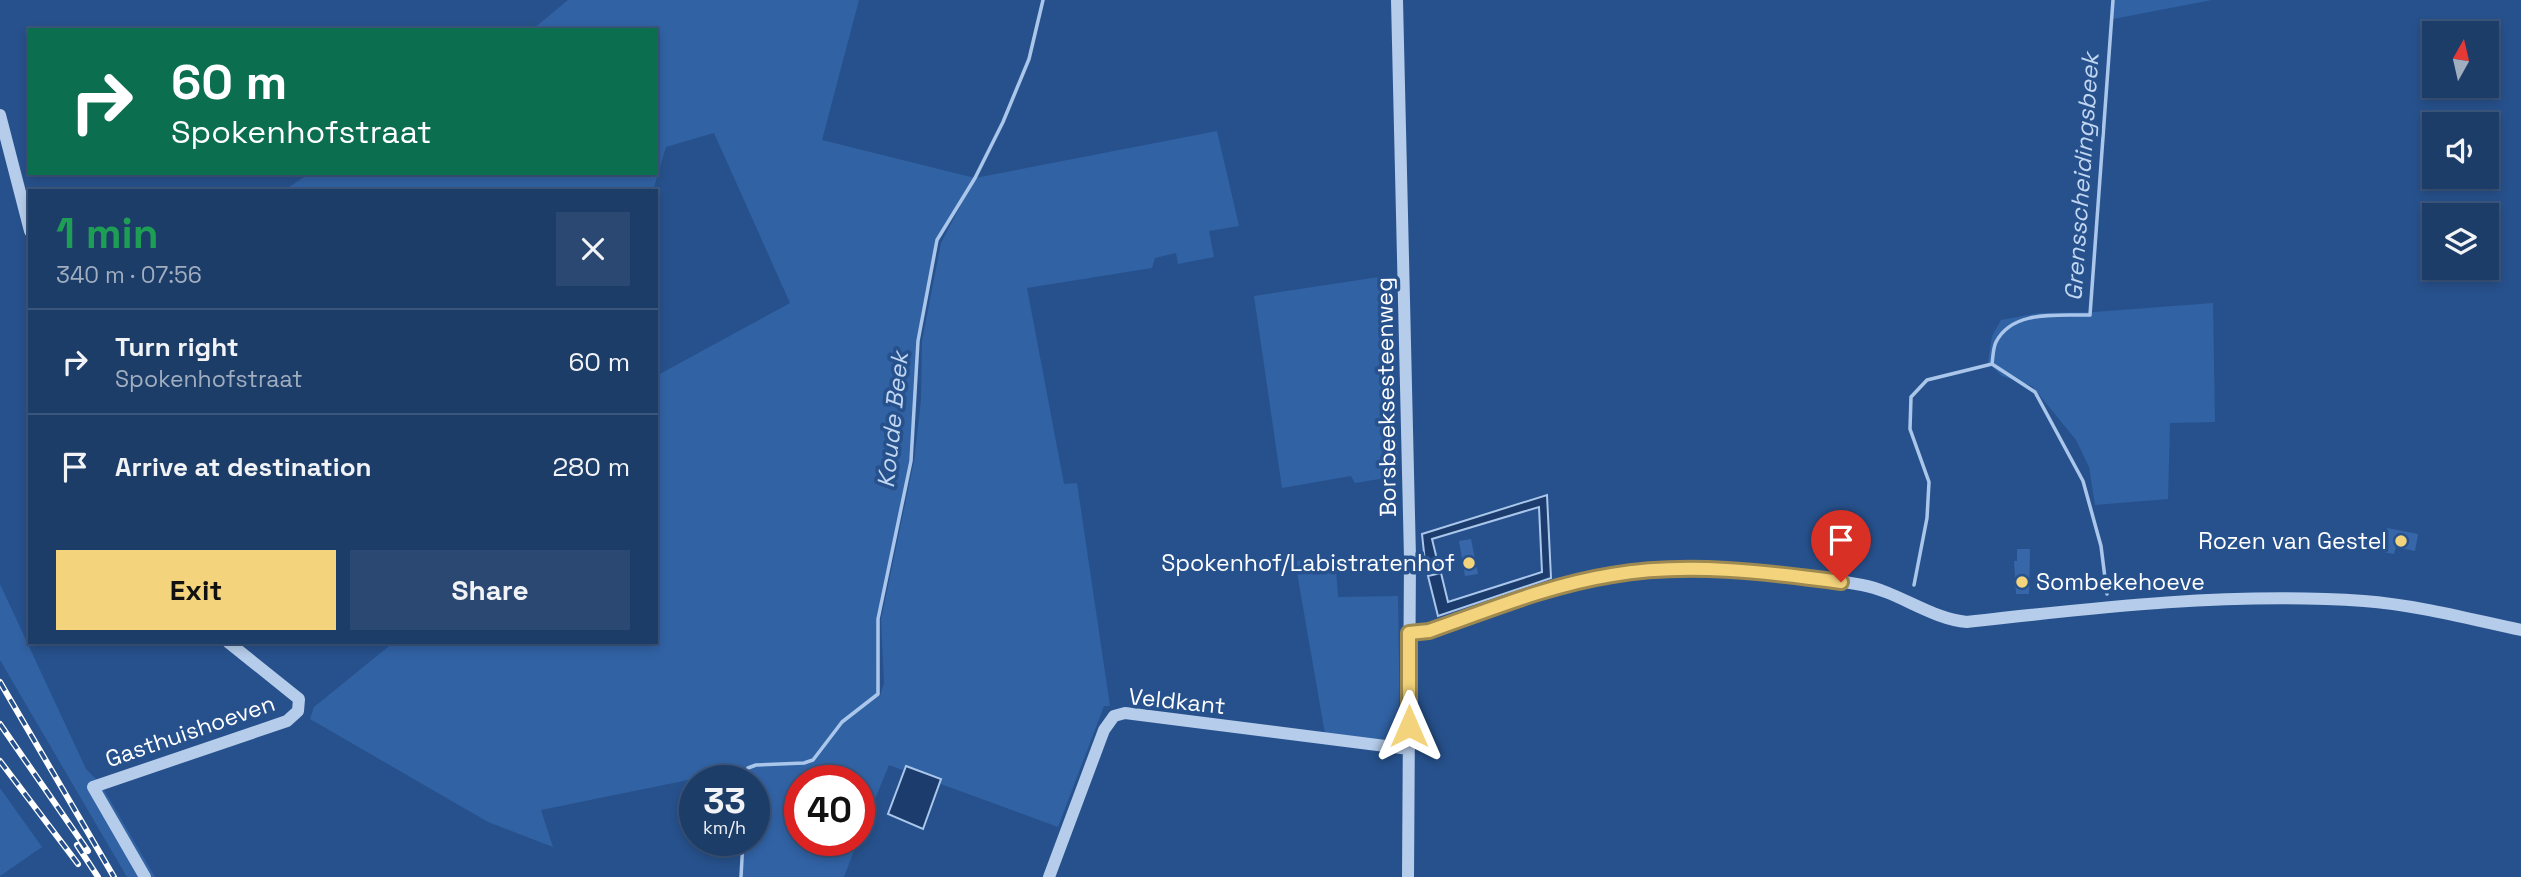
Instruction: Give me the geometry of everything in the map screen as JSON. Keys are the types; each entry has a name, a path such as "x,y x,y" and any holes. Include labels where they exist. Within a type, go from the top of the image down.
{"street":[{"name":"Borsbeeksesteenweg","path":"1396,0 1409,482 1408,877"},
{"path":"0,115 28,223"},
{"path":"1409,633 1429,631 1562,585 1614,574 1656,571 1776,574 1861,585 1890,592 1955,621 1967,622 2158,601 2271,599 2364,601 2521,630"},
{"name":"Gasthuishoeven","path":"145,877 93,787 287,721 298,711 299,699 230,644"},
{"name":"Veldkant","path":"1049,877 1104,730 1114,716 1125,713 1409,749"}],"shaded area":[{"path":"568,0 859,0 822,140 975,178 1217,131 1239,226 1209,231 1214,257 1178,264 1176,253 1155,258 1152,268 1027,288 1064,484 1077,483 1110,706 1104,706 1058,827 889,765 875,799 875,765 784,765 784,856 852,856 844,877 741,877 742,856 770,856 770,765 679,765 679,782 541,810 553,847 488,822 310,719 314,707 392,644 658,644 658,375 790,303 714,133 666,147 658,174 658,28 534,28","holes":["965,197 941,243 922,341 921,400 914,461 881,620 884,683 880,696 878,619 911,461 918,341 937,240"]},
{"path":"2113,0 2212,0 2113,19"},
{"path":"307,175 658,175 654,189 286,189"},
{"path":"1392,275 1398,476 1355,483 1351,476 1282,488 1254,296"},
{"path":"2213,303 2215,422 2170,423 2168,499 2095,505 2089,467 2076,440 2032,386 2002,376 1988,363 1992,336 2001,320 2039,313 2094,312"},
{"path":"1547,495 1551,578 1438,616 1428,576 1441,573 1448,602 1542,572 1539,507 1432,539 1439,568 1426,571 1422,534"},
{"path":"1335,556 1338,597 1398,596 1400,739 1394,743 1325,734 1295,561"},
{"path":"0,584 86,769 100,783 155,877 127,877 0,660"},
{"path":"906,766 941,779 923,829 888,814"},
{"path":"0,788 42,847 0,876"}],"building":[{"name":"Rozen van Gestel","path":"2387,528 2418,534 2415,551 2396,547 2394,554 2382,552"},
{"name":"Spokenhof/Labistratenhof","path":"1471,539 1478,574 1465,576 1459,541"},
{"name":"Sombekehoeve","path":"2017,549 2030,549 2029,594 2016,594 2014,561 2017,561"}],"waterway":[{"name":"Koude Beek","path":"756,765 804,763 813,760 842,722 878,694 878,619 911,461 918,341 937,240 975,178 1003,122 1029,59 1043,0"},
{"name":"Grensscheidingsbeek","path":"1992,364 1996,342 2013,324 2051,315 2090,315 2113,0"},
{"path":"1992,364 2035,392 2083,481 2101,546 2107,594"},
{"path":"1914,585 1927,518 1929,482 1910,429 1911,397 1927,380 1992,364"},
{"name":"Koude Beek","path":"741,877 742,856"}],"railway":[{"path":"0,682 114,877"},
{"path":"0,724 88,851"},
{"path":"0,761 78,864"},
{"path":"77,845 98,877"}],"place":[{"name":"Rozen van Gestel","path":"2401,541"},
{"name":"Spokenhof/Labistratenhof","path":"1469,563"},
{"name":"Sombekehoeve","path":"2022,582"}],"route":[{"path":"1409,726 1409,633 1429,631 1552,588 1614,574 1705,571 1776,574 1841,582"}]}
